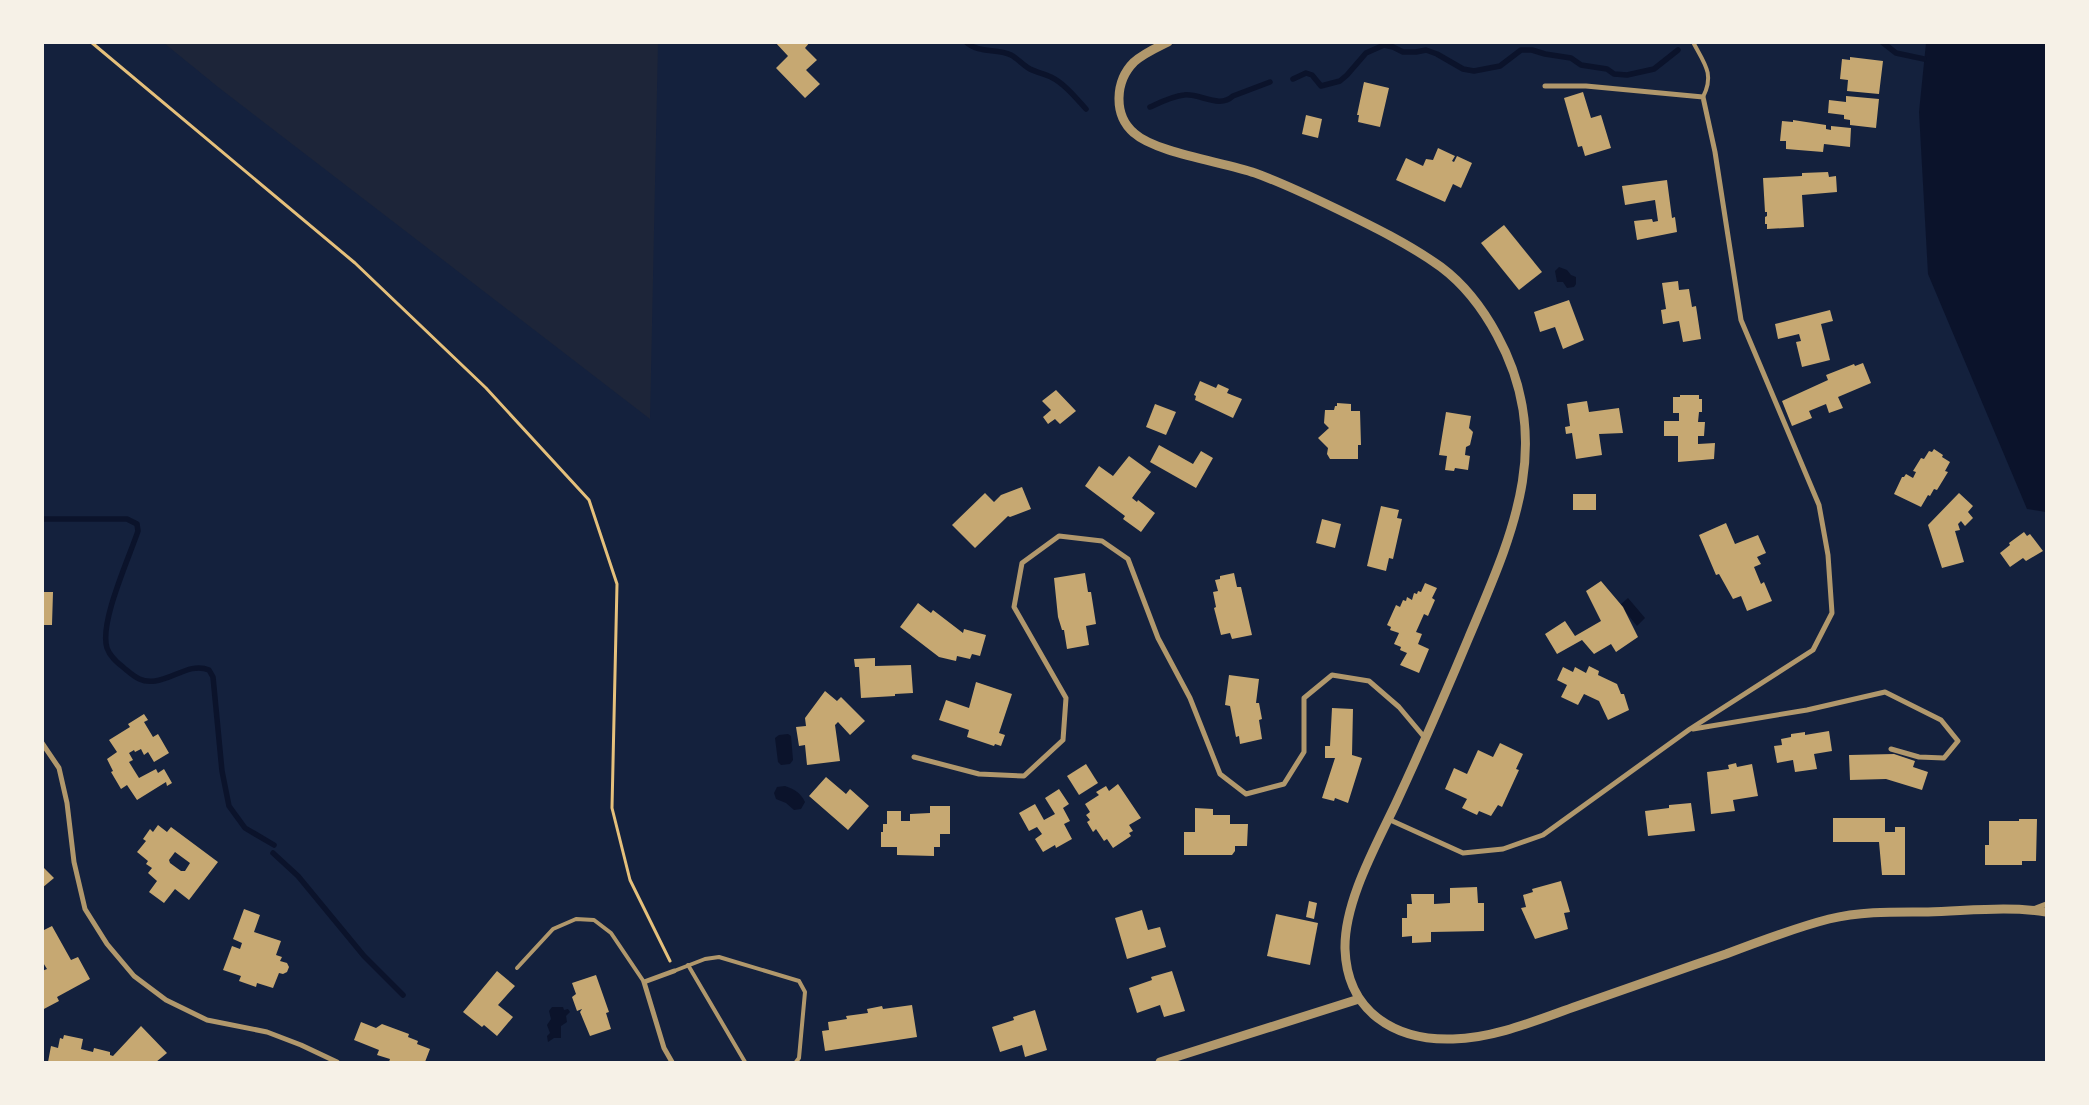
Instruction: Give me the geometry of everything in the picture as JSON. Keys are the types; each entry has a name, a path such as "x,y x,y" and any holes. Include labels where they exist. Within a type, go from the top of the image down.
{"street":[{"path":"1168,42 1137,60 1122,81 1119,98 1120,107 1126,124 1132,132 1154,145 1236,167 1282,184 1361,221 1436,264 1458,282 1478,305 1498,337 1519,389 1524,419 1525,464 1520,497 1497,569 1426,738 1360,885 1346,930 1345,948 1350,980 1359,999 1376,1018 1402,1031 1439,1039 1472,1037 1529,1023 1794,929 1841,916 1877,912 1991,909 2046,912"},
{"path":"1388,819 1463,853 1503,849 1542,835 1690,729 1812,650 1832,613 1828,555 1819,505 1741,320 1715,152 1703,97 1586,86 1545,86"},
{"path":"914,757 979,774 1024,776 1063,740 1066,698 1014,607 1022,564 1059,536 1102,541 1128,559 1158,638 1190,698 1220,774 1246,794 1284,784 1304,752 1304,698 1332,676 1369,680 1399,707 1426,738"},
{"path":"1690,729 1807,710 1885,692 1941,720 1958,741 1944,758 1919,757 1890,749"},
{"path":"42,743 59,768 68,804 74,862 86,909 107,944 134,976 166,1000 207,1020 267,1032 337,1062"},
{"path":"2030,910 2046,904"},
{"path":"672,1062 664,1048 644,982 674,971"},
{"path":"1160,1062 1359,999"}],"lane":[{"path":"1693,42 1707,67 1710,85 1703,97"},
{"path":"517,968 553,929 576,919 594,920 610,933 644,982"},
{"path":"674,971 705,959 719,957 799,981 805,992 796,1062"},
{"path":"688,965 744,1062"}],"path":[{"path":"91,42 355,264 486,388 589,500 617,584 612,808 630,880 674,971"}],"shaded area":[{"path":"164,43 658,43 650,419 218,87"},
{"path":"1926,43 2046,43 2046,512 2027,509 1928,274 1919,112"},
{"path":"1559,267 1576,277 1574,287 1567,288 1563,282 1557,282 1555,271"},
{"path":"1628,598 1645,618 1637,626 1620,605"},
{"path":"788,734 791,736 793,760 790,764 781,765 778,762 775,738 779,735"},
{"path":"785,786 801,796 805,802 801,809 794,810 786,803 776,799 774,793 777,787"},
{"path":"552,1007 563,1007 564,1010 568,1009 570,1012 566,1016 567,1022 561,1026 561,1038 554,1038 548,1042 547,1036 550,1033 547,1025 551,1019 549,1011"}],"building":[{"path":"775,42 810,42 805,48 817,60 806,70 820,84 805,98 776,68 788,56"},
{"path":"1850,57 1883,61 1879,94 1847,91 1848,80 1840,79 1842,59 1850,60"},
{"path":"1364,82 1389,88 1380,127 1358,122 1359,115 1357,115"},
{"path":"1583,92 1591,118 1601,115 1611,148 1585,156 1582,146 1578,147 1564,98"},
{"path":"1846,96 1879,99 1876,128 1850,125 1850,120 1844,119 1844,115 1828,113 1829,100 1846,102"},
{"path":"1306,115 1322,119 1318,138 1302,134"},
{"path":"1793,120 1826,125 1826,129 1831,130 1831,126 1851,128 1850,147 1824,144 1823,152 1786,149 1786,141 1780,141 1782,121 1793,122"},
{"path":"1438,148 1455,156 1452,161 1454,162 1457,156 1472,163 1461,188 1453,184 1445,202 1396,180 1406,158 1423,166 1426,159 1433,160"},
{"path":"1828,172 1829,177 1836,176 1837,192 1802,195 1804,227 1767,229 1767,224 1765,224 1767,212 1765,212 1763,178 1802,176 1802,173"},
{"path":"1667,180 1672,218 1675,217 1677,232 1637,240 1634,221 1652,219 1653,222 1658,221 1655,200 1625,205 1622,186"},
{"path":"1504,225 1542,272 1519,290 1481,243"},
{"path":"1678,281 1679,290 1689,289 1692,307 1696,306 1701,339 1683,342 1679,321 1663,324 1661,310 1666,309 1662,283"},
{"path":"1569,300 1584,340 1563,349 1555,327 1540,332 1534,312"},
{"path":"1830,310 1833,321 1821,324 1830,360 1802,367 1796,342 1801,341 1799,334 1778,339 1775,324"},
{"path":"1863,363 1871,383 1838,397 1843,408 1829,413 1826,404 1809,411 1812,418 1792,426 1782,401 1828,380 1826,375 1854,364 1855,366"},
{"path":"1200,381 1216,388 1218,384 1229,389 1227,393 1242,399 1233,418 1195,400 1196,396 1194,395"},
{"path":"1056,390 1076,411 1060,424 1055,419 1048,424 1043,417 1051,410 1042,401"},
{"path":"1680,395 1699,395 1699,399 1702,399 1702,412 1699,412 1698,422 1705,422 1704,436 1698,436 1698,444 1715,443 1714,459 1678,462 1678,436 1664,436 1664,421 1679,421 1679,413 1673,413 1673,397 1680,397"},
{"path":"1587,401 1589,412 1619,408 1623,433 1599,434 1602,455 1576,459 1572,433 1566,434 1565,427 1570,426 1567,404"},
{"path":"1337,403 1351,404 1351,411 1360,411 1361,445 1358,445 1358,459 1330,459 1327,454 1328,448 1318,438 1329,428 1324,423 1325,410 1334,410"},
{"path":"1155,404 1176,412 1166,435 1146,427"},
{"path":"1446,412 1471,416 1469,428 1473,432 1470,445 1466,447 1465,455 1470,456 1468,470 1455,468 1454,471 1445,470 1447,456 1439,455"},
{"path":"1159,445 1193,464 1201,451 1213,458 1196,488 1150,462"},
{"path":"1934,449 1950,462 1945,471 1948,472 1937,490 1934,489 1930,496 1928,495 1921,507 1894,494 1902,477 1906,474 1913,478 1916,472 1913,471 1921,458 1924,459 1929,451 1932,452"},
{"path":"1129,456 1151,472 1132,498 1137,502 1138,500 1155,513 1141,532 1123,519 1125,516 1085,486 1099,466 1113,476"},
{"path":"1022,487 1031,509 1010,517 1008,516 975,548 952,525 985,493 994,502 1001,495"},
{"path":"1959,493 1973,506 1968,512 1973,518 1965,526 1961,521 1958,524 1960,530 1955,531 1964,562 1942,568 1928,525"},
{"path":"1573,494 1596,494 1596,510 1573,510"},
{"path":"1381,506 1399,510 1397,518 1402,519 1393,559 1389,558 1386,571 1367,566"},
{"path":"1322,519 1341,524 1335,548 1316,543"},
{"path":"1726,523 1735,544 1758,535 1766,553 1757,557 1761,564 1754,567 1761,584 1764,582 1772,601 1747,611 1741,596 1733,599 1719,574 1716,575 1699,535"},
{"path":"2024,532 2027,536 2030,534 2043,551 2026,561 2023,558 2010,567 2000,553 2010,545 2009,543"},
{"path":"1085,573 1088,592 1091,592 1096,624 1086,626 1089,645 1067,649 1064,630 1062,630 1058,617 1054,578"},
{"path":"1234,573 1237,587 1241,587 1252,635 1232,639 1230,633 1221,635 1214,608 1216,607 1213,592 1218,591 1215,580 1220,579 1220,576"},
{"path":"1601,581 1623,607 1638,637 1616,652 1611,644 1594,654 1582,640 1557,654 1545,634 1565,621 1575,636 1601,621 1586,591"},
{"path":"1425,583 1437,588 1432,598 1435,600 1428,616 1424,614 1416,632 1422,634 1418,644 1429,649 1419,673 1400,665 1407,653 1400,650 1401,647 1394,644 1399,633 1390,630 1391,627 1387,625 1396,605 1400,607 1403,600 1406,601 1407,597 1412,600 1414,593 1421,592"},
{"path":"42,592 53,592 52,625 42,625"},
{"path":"918,603 931,613 933,610 963,633 964,629 986,635 980,656 972,654 970,659 957,656 956,661 939,657 900,627"},
{"path":"875,658 875,666 911,665 913,693 861,698 859,667 855,667 854,659"},
{"path":"1589,666 1599,671 1598,675 1617,684 1621,694 1624,694 1629,710 1608,720 1599,701 1584,694 1578,705 1561,697 1567,685 1557,680 1563,667 1573,672 1575,667 1586,673"},
{"path":"1229,675 1259,679 1256,703 1259,703 1262,719 1259,720 1262,739 1240,744 1239,736 1236,737 1230,706 1225,705"},
{"path":"976,682 1012,694 999,733 1005,735 1001,746 995,744 994,746 967,737 969,730 939,720 946,700 969,708"},
{"path":"825,691 837,701 841,697 865,721 850,735 838,722 835,725 840,761 807,765 805,745 799,746 796,727 806,726 805,718"},
{"path":"1332,708 1353,709 1352,755 1362,758 1348,803 1335,798 1334,801 1322,798 1335,758 1325,758 1325,746 1330,746"},
{"path":"144,714 148,720 144,722 153,737 158,734 169,753 154,762 148,752 144,755 141,749 135,752 134,750 129,753 133,760 129,762 139,778 156,769 158,773 164,769 172,783 167,786 166,782 137,800 127,785 121,789 111,772 113,771 107,759 117,752 109,740 130,727 128,724"},
{"path":"1829,731 1832,751 1814,754 1817,769 1795,772 1793,760 1777,763 1774,746 1782,745 1781,739 1791,737 1791,734 1805,732 1805,735"},
{"path":"1500,743 1523,754 1516,769 1519,770 1502,807 1498,805 1491,816 1479,811 1477,815 1462,808 1467,799 1445,789 1454,768 1467,774 1478,750 1493,757"},
{"path":"1894,754 1915,761 1913,767 1928,772 1922,790 1886,779 1850,780 1849,755"},
{"path":"1736,763 1737,767 1752,764 1758,796 1733,800 1735,811 1711,814 1707,772 1729,769 1728,765"},
{"path":"1086,764 1098,783 1079,795 1067,776"},
{"path":"826,777 846,794 850,789 869,806 848,830 809,796"},
{"path":"1118,784 1141,818 1129,825 1133,831 1129,833 1131,836 1113,848 1107,839 1104,841 1096,829 1093,832 1087,822 1090,820 1086,815 1090,812 1085,804 1099,795 1096,792 1106,786 1109,791"},
{"path":"1059,789 1069,804 1063,808 1070,821 1064,824 1072,839 1056,848 1055,845 1043,852 1035,839 1042,834 1037,827 1029,831 1019,813 1035,804 1044,820 1055,814 1045,798"},
{"path":"1691,803 1695,831 1648,836 1645,811 1669,808 1669,805"},
{"path":"930,806 950,806 950,834 940,834 940,847 934,847 934,856 897,855 897,847 881,847 881,832 883,832 883,824 887,824 887,811 901,811 901,821 910,821 910,814 930,813"},
{"path":"1195,808 1213,809 1213,815 1230,815 1230,824 1248,824 1247,846 1235,846 1235,851 1232,855 1184,855 1184,832 1195,832"},
{"path":"1833,818 1885,818 1885,832 1895,832 1895,827 1905,827 1905,875 1882,875 1879,842 1833,842"},
{"path":"2019,819 2037,819 2036,861 2022,861 2022,865 1985,865 1985,845 1989,845 1989,821 2019,821"},
{"path":"158,825 167,832 171,827 218,862 189,900 175,889 164,903 149,892 157,881 148,873 152,868 146,864 148,861 137,852 146,841 143,839 150,829 153,832","holes":["175,852 190,863 185,871 181,871 170,863 169,860"]},
{"path":"42,866 54,878 42,888"},
{"path":"1561,881 1570,912 1564,913 1568,929 1535,939 1521,908 1526,907 1523,895 1533,892 1532,889"},
{"path":"1477,887 1478,903 1484,903 1484,931 1431,932 1431,942 1412,943 1412,936 1402,937 1402,918 1407,918 1407,904 1412,904 1411,894 1434,894 1434,904 1450,903 1450,888"},
{"path":"1309,901 1317,903 1314,919 1306,917"},
{"path":"244,909 260,915 254,932 281,941 276,955 282,957 280,961 287,963 289,967 287,972 279,973 273,988 257,983 256,987 239,981 241,976 223,970 232,946 240,949 242,943 233,939"},
{"path":"1142,910 1148,930 1160,927 1166,947 1127,959 1115,918"},
{"path":"1276,914 1318,923 1310,965 1267,956"},
{"path":"52,926 71,960 78,957 90,979 57,997 59,1001 42,1010 42,971 47,969 42,961 42,931"},
{"path":"497,971 515,986 498,1005 513,1017 497,1036 463,1012"},
{"path":"1172,971 1185,1011 1164,1017 1160,1005 1137,1013 1129,988 1152,980 1151,977"},
{"path":"596,975 609,1012 606,1013 611,1029 590,1036 580,1012 582,1009 577,1011 572,997 576,994 572,983"},
{"path":"912,1005 917,1037 825,1051 822,1031 829,1030 828,1022 847,1019 846,1016 868,1013 867,1009 882,1006 883,1009"},
{"path":"1035,1010 1047,1050 1025,1057 1022,1045 1000,1052 992,1027 1014,1020 1013,1017"},
{"path":"361,1022 376,1028 382,1024 409,1034 408,1037 418,1041 417,1044 430,1049 425,1062 389,1062 390,1059 377,1055 379,1050 354,1040"},
{"path":"141,1026 167,1053 156,1062 48,1062 51,1046 58,1048 60,1038 63,1039 64,1035 83,1039 81,1049 93,1052 94,1048 110,1052 110,1055 113,1056"}],"waterway":[{"path":"966,42 982,50 1011,55 1030,69 1051,77 1066,87 1086,109"},
{"path":"1882,42 1896,53 1924,59"},
{"path":"1293,79 1306,73 1312,75 1321,86 1340,81 1366,53 1384,45 1403,52 1426,50 1463,69 1474,71 1500,66 1521,50 1532,50 1571,58 1581,65 1607,69 1614,74 1627,75 1654,69 1678,50"},
{"path":"1150,107 1184,95 1216,101 1228,100 1233,96 1270,82"},
{"path":"42,519 127,519 137,524 138,531 116,590 107,623 108,651 114,660 138,679 146,681 162,680 189,669 202,668 209,670 213,677 222,771 229,806 245,828 274,845"},
{"path":"273,853 298,876 364,956 403,995"}]}
